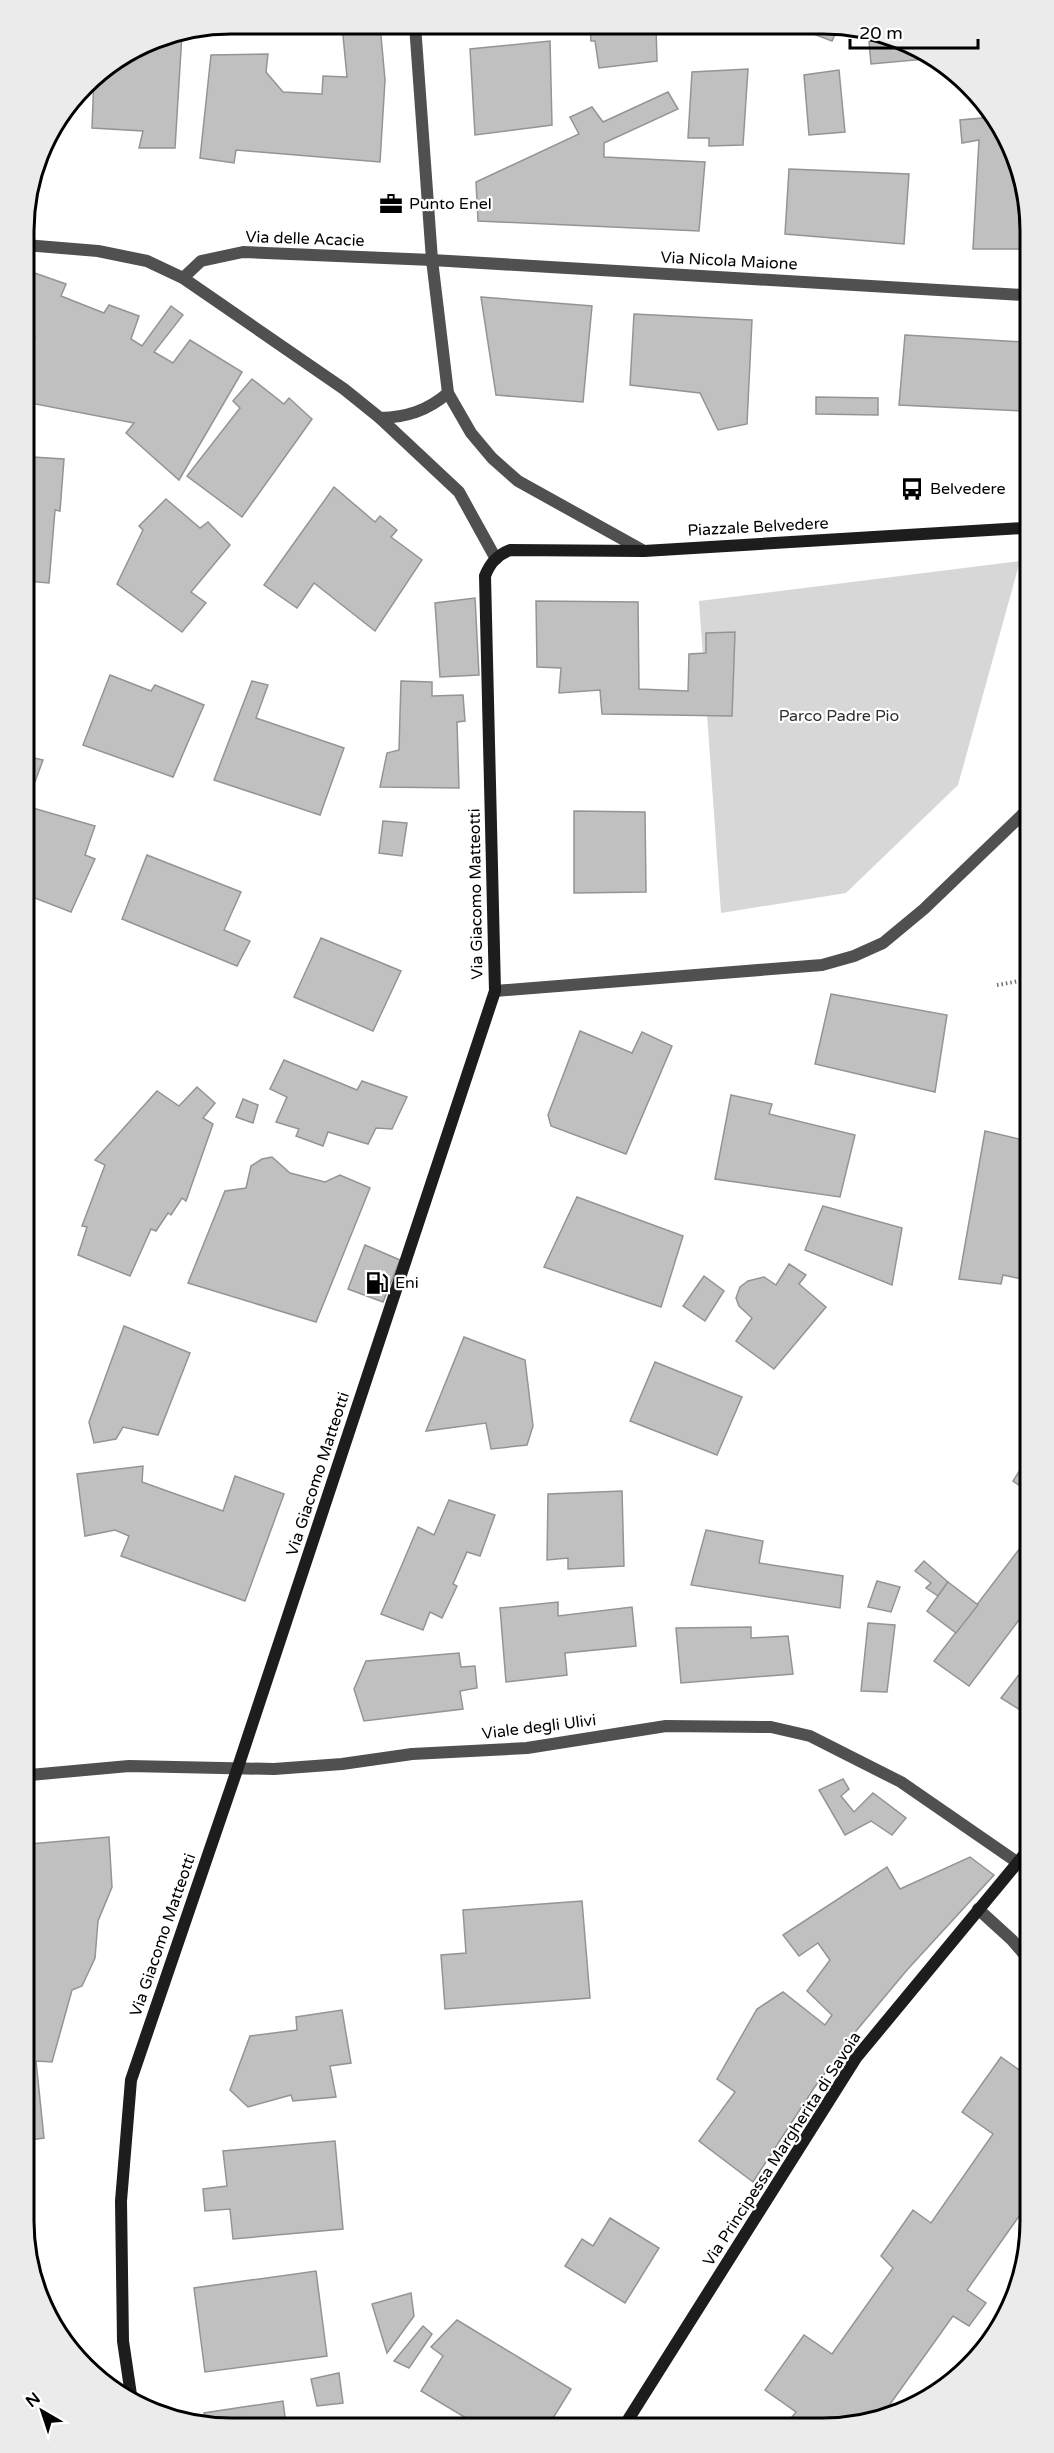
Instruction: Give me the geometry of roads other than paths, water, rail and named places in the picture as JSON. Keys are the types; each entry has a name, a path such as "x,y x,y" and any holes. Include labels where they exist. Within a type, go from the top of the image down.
{"street":[{"path":"416,34 432,260 448,393 471,433 492,458 518,481 644,551"},
{"path":"35,246 98,251 137,259 158,265 183,278 344,389 380,418 459,492 496,559"},
{"name":"Via delle Acacie","path":"183,278 201,261 243,252 432,260"},
{"name":"Via Nicola Maione","path":"432,260 1020,295"},
{"path":"380,418 402,417 421,411 448,393"},
{"name":"Piazzale Belvedere","path":"496,559 510,550 644,551 1020,528"},
{"name":"Via Giacomo Matteotti","path":"129,2389 123,2341 120,2201 131,2080 237,1770 495,991 485,576 489,566 496,559"},
{"path":"495,991 822,965 854,956 883,943 924,909 1020,817"},
{"name":"Viale degli Ulivi","path":"34,1775 129,1766 188,1766 237,1770 342,1764 412,1754 527,1748 666,1726 771,1727 810,1736 901,1782 1017,1862"},
{"name":"Via Principessa Margherita di Savoia","path":"629,2418 856,2058 1019,1860"},
{"path":"978,1910 1019,1948"}],"place":[{"name":"Punto Enel","path":"391,204"},
{"name":"Belvedere","path":"912,489"},
{"name":"Eni","path":"377,1283"}],"park label":[{"name":"Parco Padre Pio","path":"839,716"}]}
